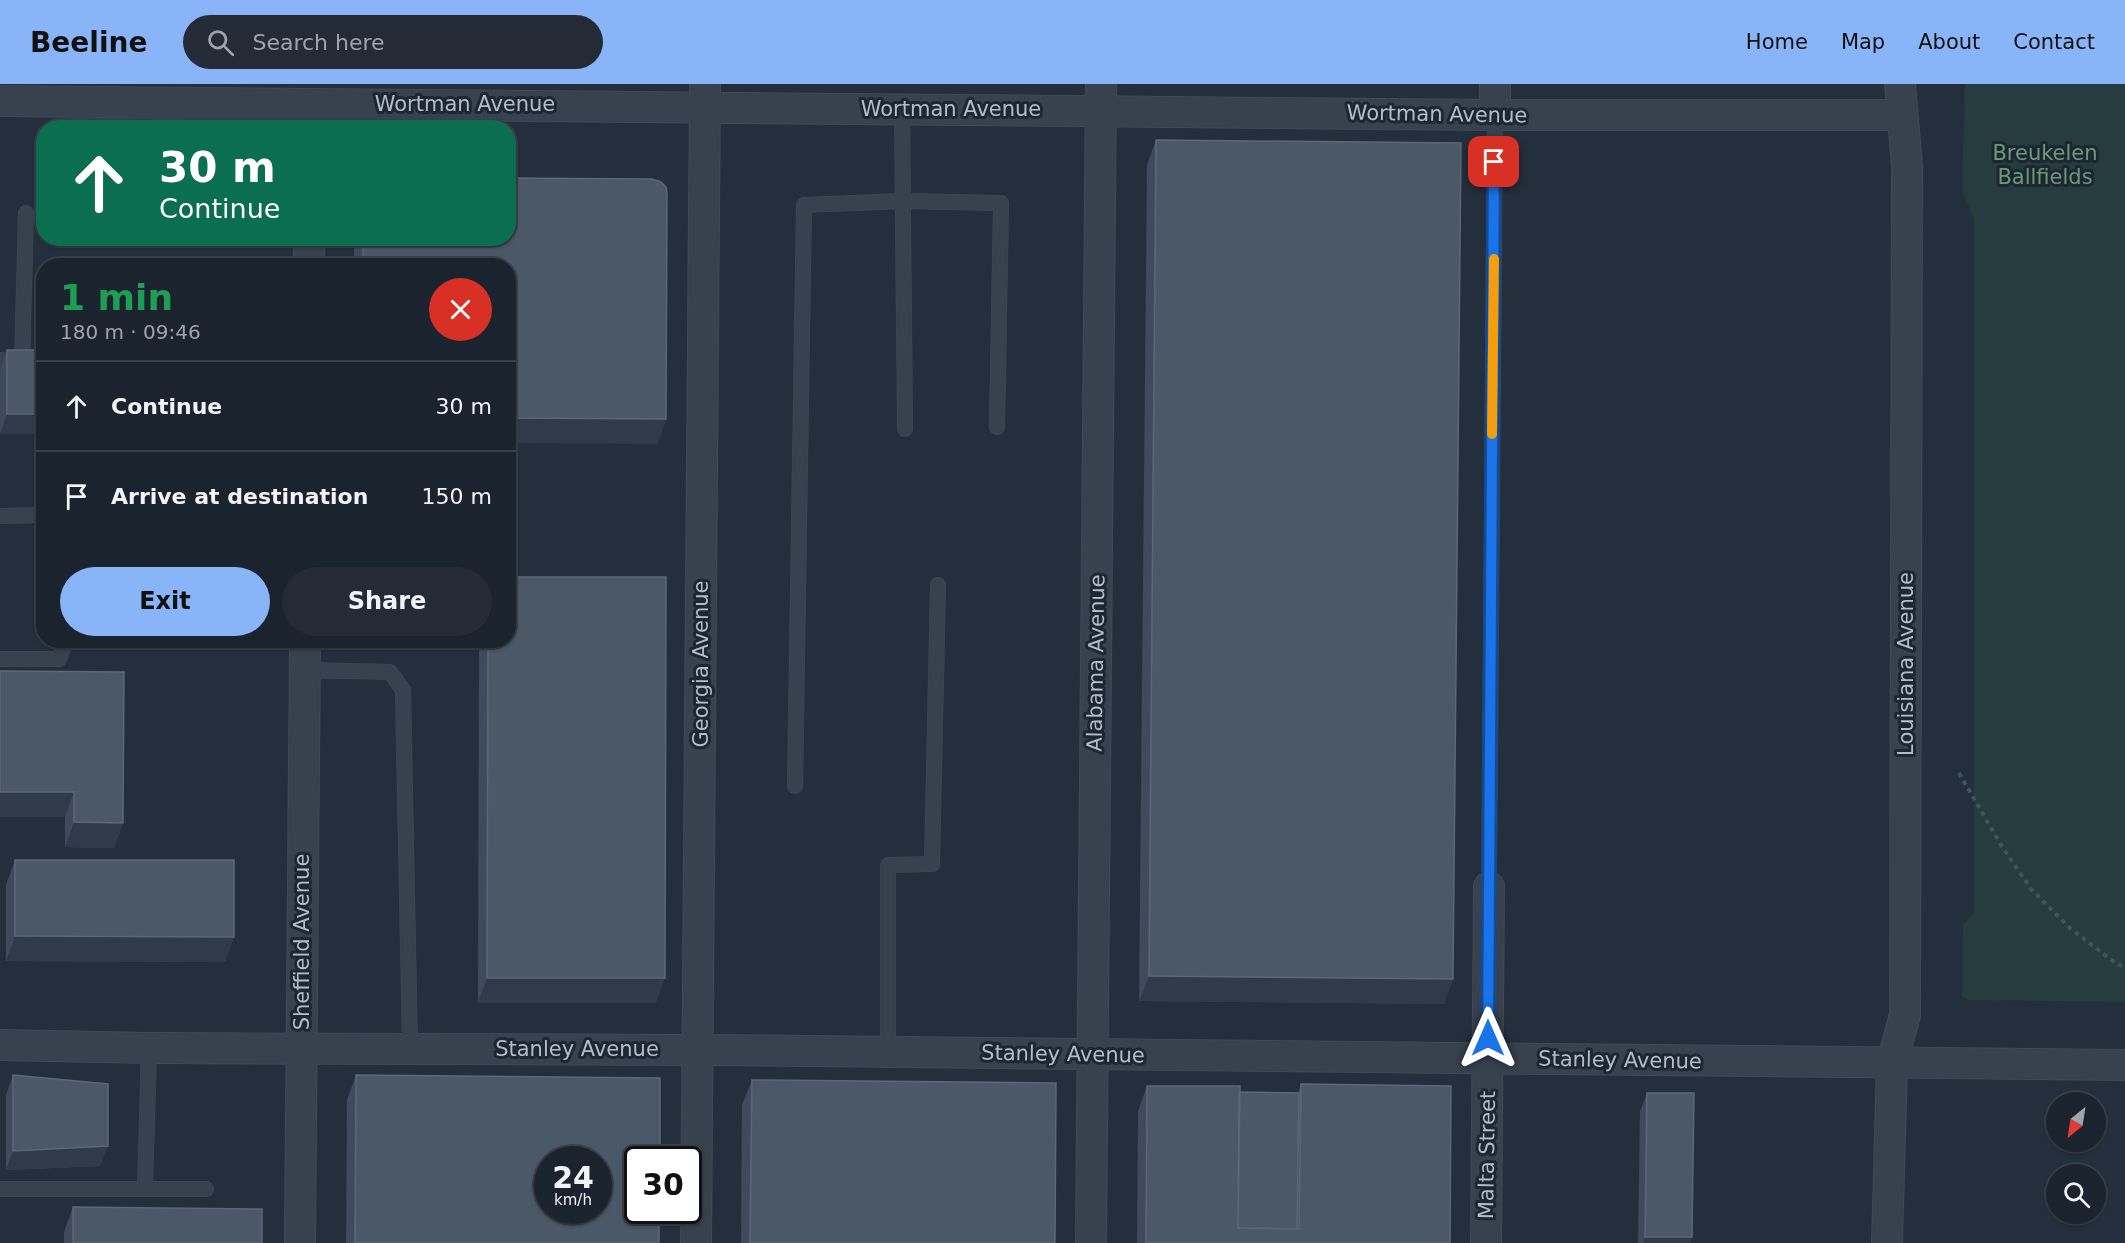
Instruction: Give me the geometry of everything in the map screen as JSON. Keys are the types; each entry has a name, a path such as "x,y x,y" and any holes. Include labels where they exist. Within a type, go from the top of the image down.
{"street":[{"path":"1495,84 1495,115"},
{"name":"Louisiana Avenue","path":"1887,1243 1892,1062 1905,1015 1907,166 1900,84"},
{"name":"Wortman Avenue","path":"0,101 310,116 705,95 902,108 1101,97 1495,115 1902,115"},
{"name":"Georgia Avenue","path":"696,1243 705,95"},
{"name":"Alabama Avenue","path":"1090,1243 1101,97"},
{"name":"Sheffield Avenue","path":"300,1243 305,648"},
{"name":"Malta Street","path":"1486,1243 1489,887"},
{"name":"Stanley Avenue","path":"0,1045 2125,1065"}],"lane":[{"path":"902,108 905,429"},
{"path":"1489,887 1495,115"},
{"path":"795,786 804,205 903,201 1001,203 997,428"},
{"path":"22,361 26,213"},
{"path":"0,360 36,362"},
{"path":"0,516 36,515"},
{"path":"888,1052 888,865 932,864 938,585"},
{"path":"0,659 59,659 63,648"},
{"path":"305,670 390,672 403,690 410,1048"},
{"path":"145,1189 149,1048"},
{"path":"0,1189 206,1189"}],"path":[{"path":"1959,772 2001,845 2031,890 2070,928 2125,968"}],"green space":[{"name":"Breukelen Ballfields","path":"1965,84 2125,84 2125,1002 1968,1000 1962,996 1963,925 1974,912 1974,219 1962,192"}],"building":[{"path":"1156,140 1461,143 1453,979 1149,976"},
{"path":"516,178 652,179 661,182 666,187 667,194 666,419 516,418 516,258 363,258 363,246 516,246"},
{"path":"7,350 36,350 36,414 7,414"},
{"path":"516,577 666,577 665,978 487,978 488,648 516,648"},
{"path":"0,671 124,672 123,823 74,822 74,792 0,792"},
{"path":"15,860 234,860 234,937 15,936"},
{"path":"13,1075 108,1084 108,1146 13,1151"},
{"path":"356,1075 660,1078 660,1146 624,1146 624,1224 659,1224 659,1243 355,1243"},
{"path":"752,1080 1056,1083 1055,1243 750,1243"},
{"path":"1301,1084 1451,1086 1450,1243 1146,1243 1147,1086 1240,1086 1238,1228 1299,1229"},
{"path":"1239,1092 1299,1093 1297,1229 1238,1228"},
{"path":"1647,1093 1694,1093 1692,1237 1645,1237"},
{"path":"73,1207 262,1209 262,1243 73,1243"}],"slow traffic":[{"path":"1492,434 1494,259"}],"route":[{"path":"1488,1038 1494,162"}]}
